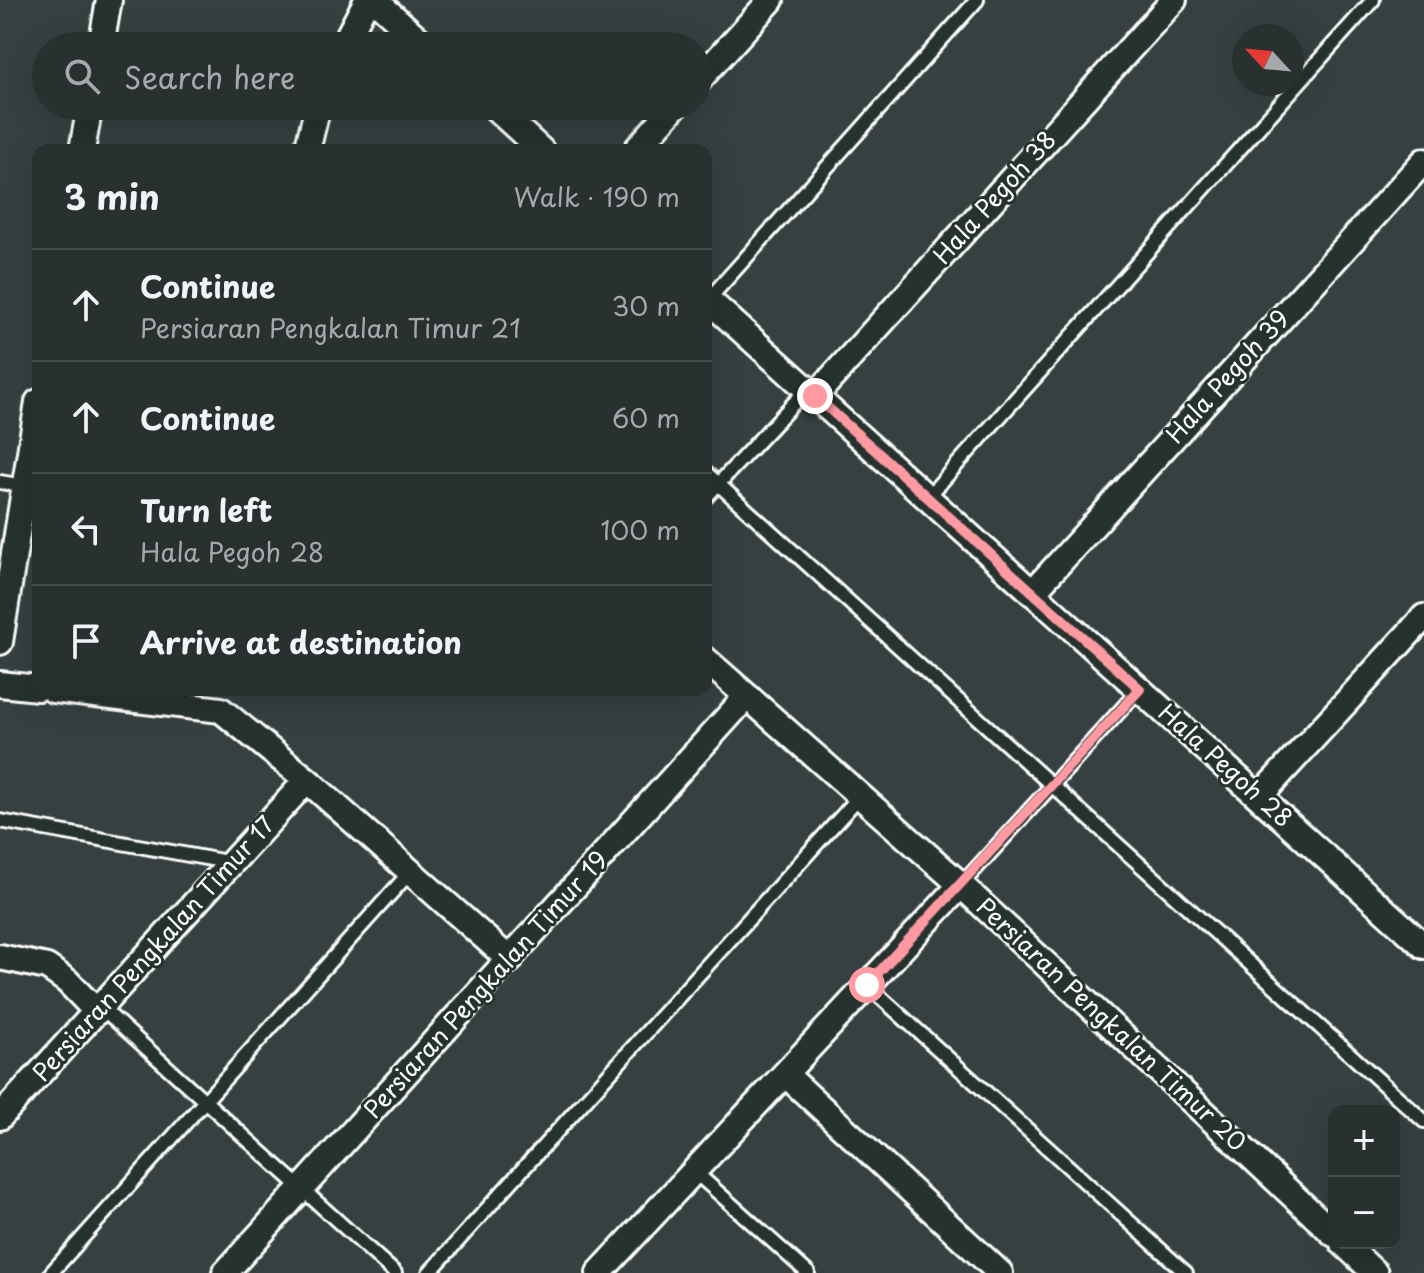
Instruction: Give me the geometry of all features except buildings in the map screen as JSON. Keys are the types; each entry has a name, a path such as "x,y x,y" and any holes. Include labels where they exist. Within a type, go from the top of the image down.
{"street":[{"path":"103,32 109,0"},
{"path":"350,32 367,0"},
{"path":"375,0 410,32"},
{"path":"712,65 771,0"},
{"name":"Hala Pegoh 38","path":"811,392 1174,0"},
{"path":"83,144 87,120"},
{"path":"308,144 314,120"},
{"path":"508,120 534,144"},
{"path":"641,144 663,120"},
{"name":"Hala Pegoh 39","path":"1032,593 1424,161"},
{"name":"Hala Pegoh 28","path":"712,303 1424,946"},
{"path":"0,642 12,484 32,421"},
{"path":"1259,797 1424,617"},
{"name":"Persiaran Pengkalan Timur 20","path":"712,666 961,885 1328,1228"},
{"path":"0,684 32,687"},
{"path":"155,696 223,700 307,780 510,960"},
{"name":"Persiaran Pengkalan Timur 19","path":"225,1273 746,697"},
{"name":"Persiaran Pengkalan Timur 17","path":"0,1117 9,1098 99,1010 307,780"},
{"path":"609,1270 694,1171 961,885"},
{"path":"0,957 47,967 99,1010"},
{"path":"785,1074 1000,1273"},
{"path":"1349,1249 1375,1273"}],"lane":[{"path":"712,293 977,0"},
{"path":"927,498 1373,0"},
{"path":"712,490 811,392"},
{"path":"712,478 1424,1121"},
{"path":"961,885 1140,689"},
{"path":"429,1273 860,796"},
{"path":"0,821 233,863"},
{"path":"51,1273 411,871"},
{"path":"867,985 1186,1273"},
{"path":"99,1010 395,1273"},
{"path":"694,1171 808,1273"}],"route":[{"path":"815,396 1140,689 867,985"}]}
